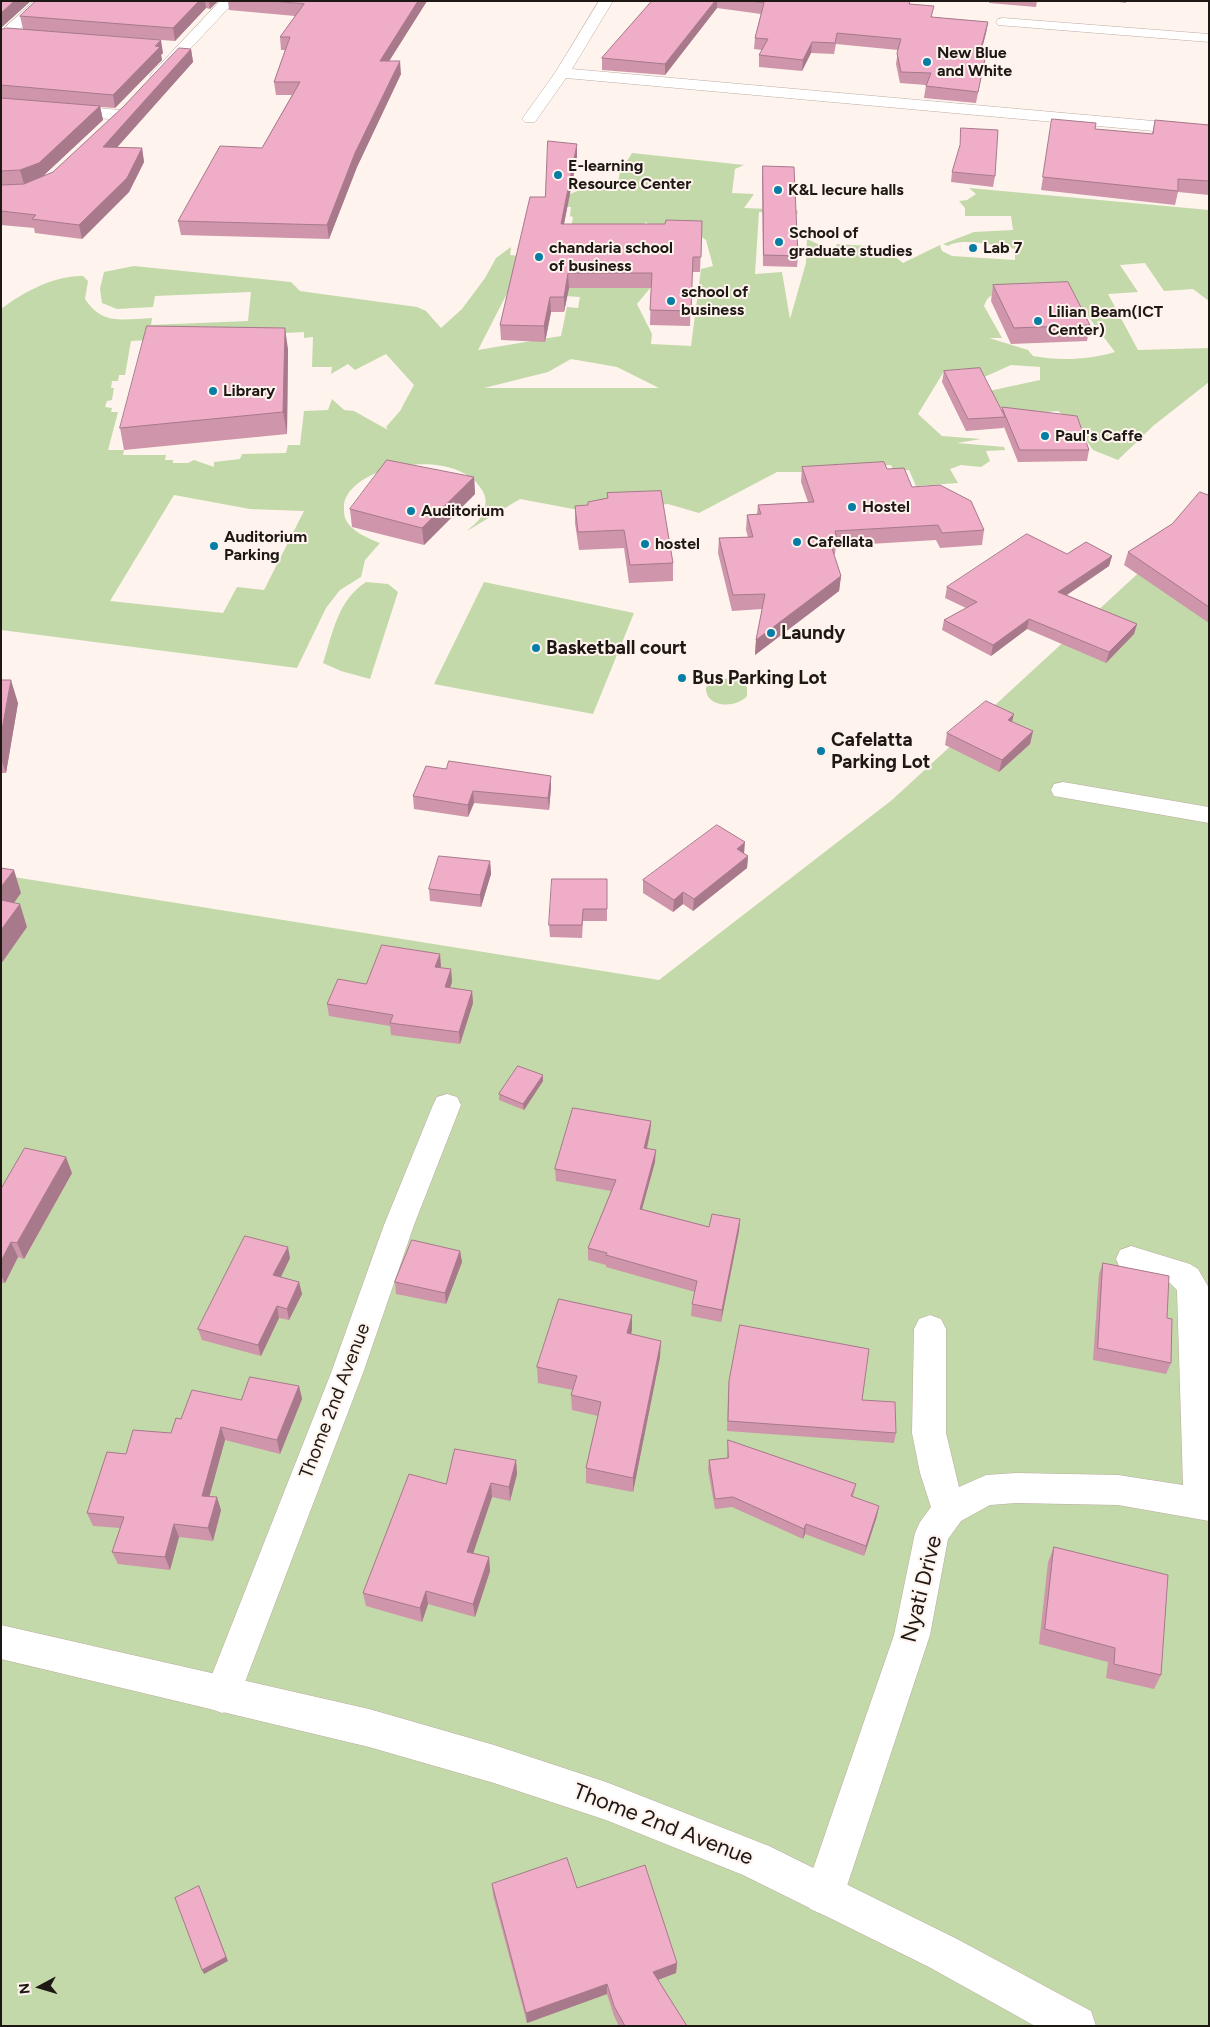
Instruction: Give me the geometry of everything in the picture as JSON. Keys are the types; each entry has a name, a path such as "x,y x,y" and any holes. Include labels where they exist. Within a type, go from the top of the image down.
{"street":[{"path":"4,36 43,1"},
{"path":"145,88 228,1"},
{"path":"530,119 562,74 606,1"},
{"path":"1003,22 1209,38"},
{"path":"4,36 26,35"},
{"path":"163,46 183,48"},
{"path":"562,74 1209,131"},
{"path":"107,128 132,102"},
{"path":"1,104 120,115"},
{"path":"1063,790 1209,815"},
{"name":"Thome 2nd Avenue","path":"222,1695 347,1373 399,1225 447,1105"},
{"path":"1131,1259 1179,1272 1187,1278 1193,1288 1205,1504"},
{"path":"930,1329 929,1433 937,1473 949,1510"},
{"name":"Nyati Drive","path":"824,1894 912,1635 932,1533 949,1510 986,1490 1016,1488 1118,1490 1205,1504"},
{"name":"Thome 2nd Avenue","path":"1,1642 369,1728 494,1764 606,1801 710,1840 755,1860 943,1953 1076,2026"}],"green space":[{"path":"632,153 744,165 735,169 732,193 754,194 744,208 797,210 798,214 759,212 755,274 782,272 790,319 806,263 807,239 833,251 837,244 883,247 903,263 940,245 942,251 952,256 1015,260 1015,249 971,242 954,243 948,246 943,244 974,232 1013,230 1011,216 965,216 965,208 959,201 967,200 976,194 969,188 1209,210 1209,301 1193,289 1164,291 1145,263 1120,265 1138,292 1108,294 1138,350 1209,348 1209,382 1153,426 1118,460 1093,450 1074,423 1058,411 1031,413 998,407 989,391 1040,380 1040,367 1011,365 982,378 965,372 962,369 943,373 918,414 942,436 981,439 957,443 1004,447 1005,450 986,451 990,461 981,467 961,465 950,469 958,483 916,486 909,470 894,471 891,465 842,468 828,472 777,472 699,513 668,504 584,511 520,499 467,531 480,518 486,504 484,493 471,478 457,470 421,464 384,470 368,477 355,486 346,496 344,502 344,513 348,524 366,537 380,543 365,560 361,577 340,590 326,608 297,668 1,630 1,309 40,286 62,278 83,276 88,281 85,299 99,314 106,317 123,320 152,318 151,325 248,321 251,292 155,296 153,307 117,309 102,303 100,289 104,272 134,266 291,282 300,291 417,307 426,311 441,328 462,309 485,278 496,258 511,247 510,255 522,256 518,272 478,350 561,336 567,307 578,308 580,297 565,296 566,288 660,276 637,304 652,334 651,344 691,346 701,269 713,266 706,240 694,232 666,231 645,222 643,244 571,228 573,217 570,216 571,207 555,206 568,195 576,192 591,188 617,186 620,172","holes":["1006,290 1072,295 1115,352 1084,358 1043,358 1033,356 1028,350 989,338 1002,338 984,306 990,296","304,332 304,338 313,337 312,367 332,367 331,374 348,364 355,370 386,354 414,385 400,411 386,427 388,430 354,411 344,410 332,399 328,410 304,411 300,445 288,445 286,453 242,454 240,459 214,462 214,467 194,460 188,463 173,463 173,460 165,460 166,455 123,455 124,450 108,450 118,412 111,412 112,408 105,407 107,401 112,400 114,388 111,388 112,381 118,381 119,375 125,375 131,341","571,359 617,367 659,388 484,388 548,372","174,495 250,509 304,511 264,590 237,587 223,613 110,601"]},
{"path":"1209,508 1209,2026 1,2026 1,875 659,980 892,800"},
{"path":"366,582 388,584 398,592 370,679 341,671 323,663 333,629 342,608 348,598"},
{"name":"Basketball court","path":"484,582 634,613 593,714 434,684"},
{"path":"718,678 739,680 747,687 747,696 736,703 730,704 716,703 711,700 707,695 706,688 708,684"}],"building":[{"path":"1,1 14,1 1,13"},
{"path":"36,1 199,1 173,28 20,16"},
{"path":"271,1 418,1 380,61 400,61 355,153 327,225 178,221 220,146 262,148 300,82 274,82 290,37 280,37 304,4"},
{"path":"652,1 715,1 665,64 602,58"},
{"path":"748,1 910,1 909,4 934,6 931,17 988,22 981,48 987,49 978,92 926,86 931,73 901,72 897,53 901,39 837,33 835,43 812,42 803,60 759,55 768,39 755,38 764,3"},
{"path":"7,28 161,40 155,46 160,47 113,95 1,85 1,30"},
{"path":"179,48 191,49 103,147 142,148 127,178 79,225 32,219 36,215 1,211 1,185 24,184 53,172 124,106"},
{"path":"1,98 100,106 39,163 20,170 1,171"},
{"path":"1052,119 1096,123 1095,129 1153,134 1155,120 1209,125 1209,181 1178,179 1178,191 1043,177"},
{"path":"961,128 998,130 995,176 952,172 960,145"},
{"path":"548,141 577,144 561,224 665,224 666,220 702,221 701,257 693,257 691,311 650,310 652,273 568,273 564,297 550,297 544,326 500,325 530,197 545,197"},
{"path":"763,166 794,167 798,256 764,255"},
{"path":"1068,282 1090,325 1014,328 993,285"},
{"name":"Library","path":"147,326 285,328 283,412 120,428"},
{"name":"Paul's Caffe","path":"980,368 1005,417 968,419 944,371"},
{"name":"Paul's Caffe","path":"1002,407 1077,416 1089,450 1020,450"},
{"path":"387,460 474,477 422,528 350,509"},
{"path":"884,462 887,469 904,468 912,487 940,485 971,501 984,530 942,533 938,525 835,531 837,539 829,539 841,576 756,640 765,594 733,595 719,538 753,537 747,515 761,514 758,505 814,502 802,467"},
{"name":"hostel","path":"661,491 673,563 630,565 624,530 578,532 575,506 588,505 588,502 608,498 607,493"},
{"path":"1200,492 1209,494 1209,607 1128,552 1172,524"},
{"path":"1027,534 1067,554 1086,542 1112,556 1058,592 1137,624 1109,652 1029,619 993,645 944,620 977,602 947,587"},
{"path":"1,680 11,680 1,735"},
{"path":"986,701 1014,714 1008,720 1033,731 1002,760 947,733"},
{"path":"449,761 551,776 548,798 473,791 468,805 413,796 426,766 446,769"},
{"path":"717,825 745,842 737,849 748,856 694,899 683,892 674,900 643,880"},
{"path":"439,856 490,861 480,895 429,889"},
{"path":"1,868 14,870 1,887"},
{"path":"552,879 607,879 607,909 583,909 582,925 549,925"},
{"path":"1,900 20,904 1,930"},
{"path":"382,945 440,954 435,967 451,969 445,987 472,991 459,1032 390,1023 393,1015 327,1004 338,979 366,984"},
{"path":"518,1066 543,1075 523,1104 499,1094"},
{"path":"573,1108 651,1121 644,1148 656,1150 640,1209 709,1227 712,1214 740,1219 722,1310 692,1304 697,1281 588,1248 616,1180 555,1169"},
{"path":"25,1148 66,1157 17,1243 11,1242 1,1261 1,1189"},
{"path":"245,1236 288,1247 273,1275 299,1282 287,1309 277,1306 258,1345 198,1329"},
{"path":"412,1240 460,1251 445,1293 395,1282"},
{"path":"1103,1263 1169,1276 1167,1318 1172,1319 1171,1363 1098,1348"},
{"path":"559,1299 632,1315 627,1333 661,1341 633,1478 586,1468 601,1402 571,1395 577,1376 537,1367"},
{"path":"740,1325 869,1349 862,1400 895,1402 896,1433 728,1421 729,1381"},
{"path":"250,1377 299,1386 277,1440 221,1427 202,1496 217,1497 208,1528 174,1524 165,1557 112,1552 124,1517 87,1513 107,1452 126,1454 133,1430 171,1433 176,1418 181,1419 192,1390 241,1400"},
{"path":"728,1440 856,1484 851,1496 879,1506 866,1546 806,1524 804,1529 733,1497 715,1499 709,1460 728,1458"},
{"path":"455,1449 516,1460 509,1487 491,1483 467,1552 489,1557 473,1604 426,1591 420,1608 363,1593 409,1474 446,1484"},
{"path":"1054,1547 1168,1575 1161,1675 1114,1664 1115,1648 1045,1629"},
{"path":"567,1858 577,1888 645,1865 677,1963 653,1972 687,2026 625,2026 614,2006 607,1984 526,2013 492,1884"},
{"path":"199,1886 226,1957 202,1970 175,1898"}],"place":[{"name":"New Blue and White","path":"927,62"},
{"name":"E-learning Resource Center","path":"558,175"},
{"name":"K&L lecure halls","path":"778,190"},
{"name":"School of graduate studies","path":"779,242"},
{"name":"Lab 7","path":"973,248"},
{"name":"chandaria school of business","path":"539,257"},
{"name":"school of business","path":"671,301"},
{"name":"Lilian Beam(ICT Center)","path":"1038,321"},
{"name":"Library","path":"213,391"},
{"name":"Paul's Caffe","path":"1045,436"},
{"name":"Hostel","path":"852,507"},
{"name":"Auditorium","path":"411,511"},
{"name":"Cafellata","path":"797,542"},
{"name":"hostel","path":"645,544"},
{"name":"Auditorium Parking","path":"214,546"},
{"name":"Laundy","path":"771,633"},
{"name":"Basketball court","path":"536,648"},
{"name":"Bus Parking Lot","path":"682,678"},
{"name":"Cafelatta Parking Lot","path":"821,751"}]}
